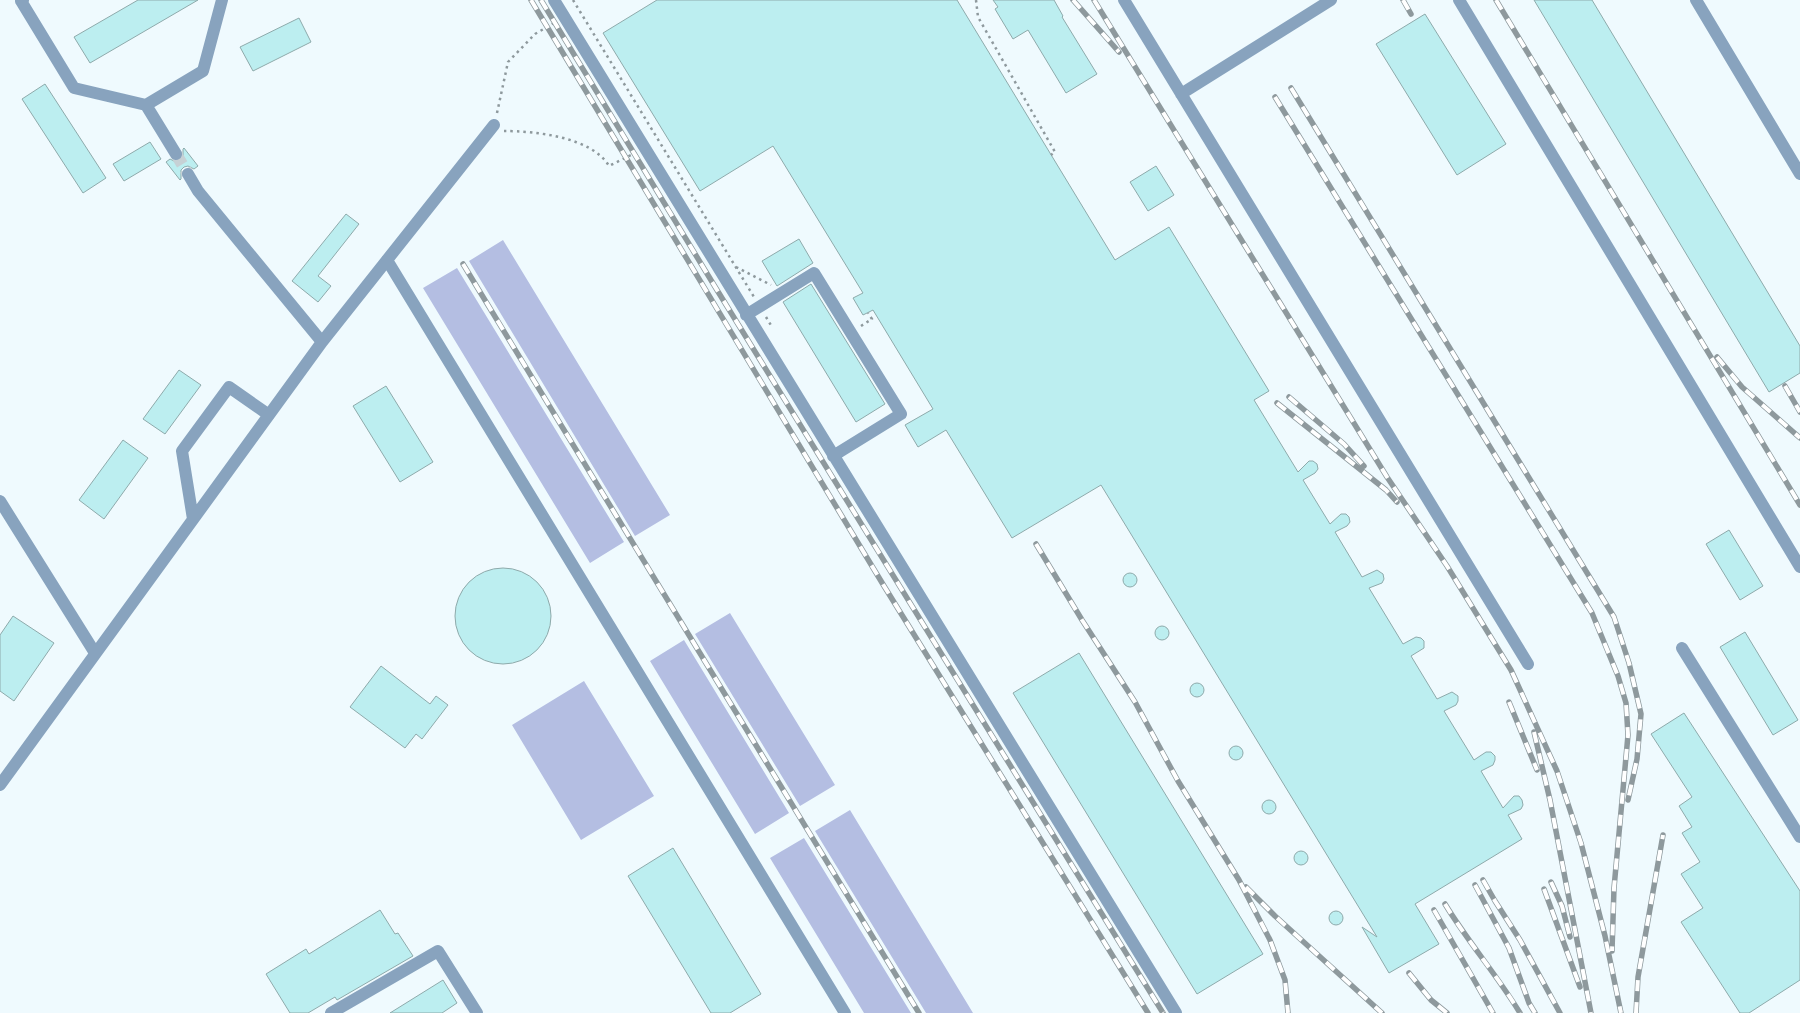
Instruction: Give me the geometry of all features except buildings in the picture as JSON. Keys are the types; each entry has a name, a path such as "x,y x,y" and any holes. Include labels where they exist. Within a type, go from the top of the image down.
{"street":[{"path":"23,0 21,1 74,88 146,105 203,70 222,0"},
{"path":"554,0 832,456 1176,1013"},
{"path":"1124,0 1528,664"},
{"path":"1181,94 1332,0"},
{"path":"1459,0 1800,567"},
{"path":"1696,0 1800,174"},
{"path":"146,105 176,154"},
{"path":"0,785 322,342 387,260 498,128"},
{"path":"188,174 198,191 322,342"},
{"path":"387,260 845,1013"},
{"path":"746,315 814,273 901,414 832,456"},
{"path":"193,519 182,451 229,387 269,415"},
{"path":"0,502 95,652"},
{"path":"1682,648 1800,837"},
{"path":"331,1013 438,951 475,1012"}],"path":[{"path":"573,0 775,331"},
{"path":"976,0 978,17 1055,152 1051,155"},
{"path":"536,34 508,62 498,128 528,131 573,140 604,158 609,166 645,148"},
{"path":"735,266 783,292"},
{"path":"868,312 872,319"}],"water":[{"path":"503,240 670,515 635,536 469,261"},
{"path":"457,268 624,542 590,563 423,288"},
{"path":"730,613 835,785 800,806 695,634"},
{"path":"684,640 789,813 755,834 650,661"},
{"path":"584,681 654,796 581,840 512,725"},
{"path":"850,810 973,1013 926,1013 815,831"},
{"path":"804,838 911,1013 864,1013 770,858"}],"tunnel":[{"path":"176,154 188,174"}],"railway":[{"path":"531,0 884,586 1148,1013"},
{"path":"541,0 717,290 1163,1013"},
{"path":"1073,0 1119,52"},
{"path":"1094,0 1387,477 1447,566 1511,670 1557,771 1581,843 1605,936 1621,1013"},
{"path":"1403,0 1411,14"},
{"path":"1496,0 1800,505"},
{"path":"1291,88 1614,617 1629,663 1641,714 1637,759 1628,800"},
{"path":"1275,97 1592,613 1618,676 1626,703 1628,735 1614,888 1612,951"},
{"path":"463,264 919,1013"},
{"path":"1717,357 1742,387 1800,438"},
{"path":"1785,386 1800,412"},
{"path":"1289,397 1344,444 1364,466"},
{"path":"1277,403 1386,490 1397,502"},
{"path":"1036,544 1135,702 1178,781 1239,880 1270,940 1285,980 1288,1013"},
{"path":"1509,702 1537,770"},
{"path":"1534,732 1550,800 1591,1013"},
{"path":"1636,1013 1638,977 1663,835"},
{"path":"1483,880 1520,940 1560,1013"},
{"path":"1551,882 1562,906 1570,937"},
{"path":"1475,885 1509,948 1529,1003 1535,1013"},
{"path":"1246,887 1275,916 1382,1013"},
{"path":"1544,889 1580,987"},
{"path":"1445,904 1520,1013"},
{"path":"1434,910 1493,1013"},
{"path":"1409,973 1431,1000 1447,1013"}]}
